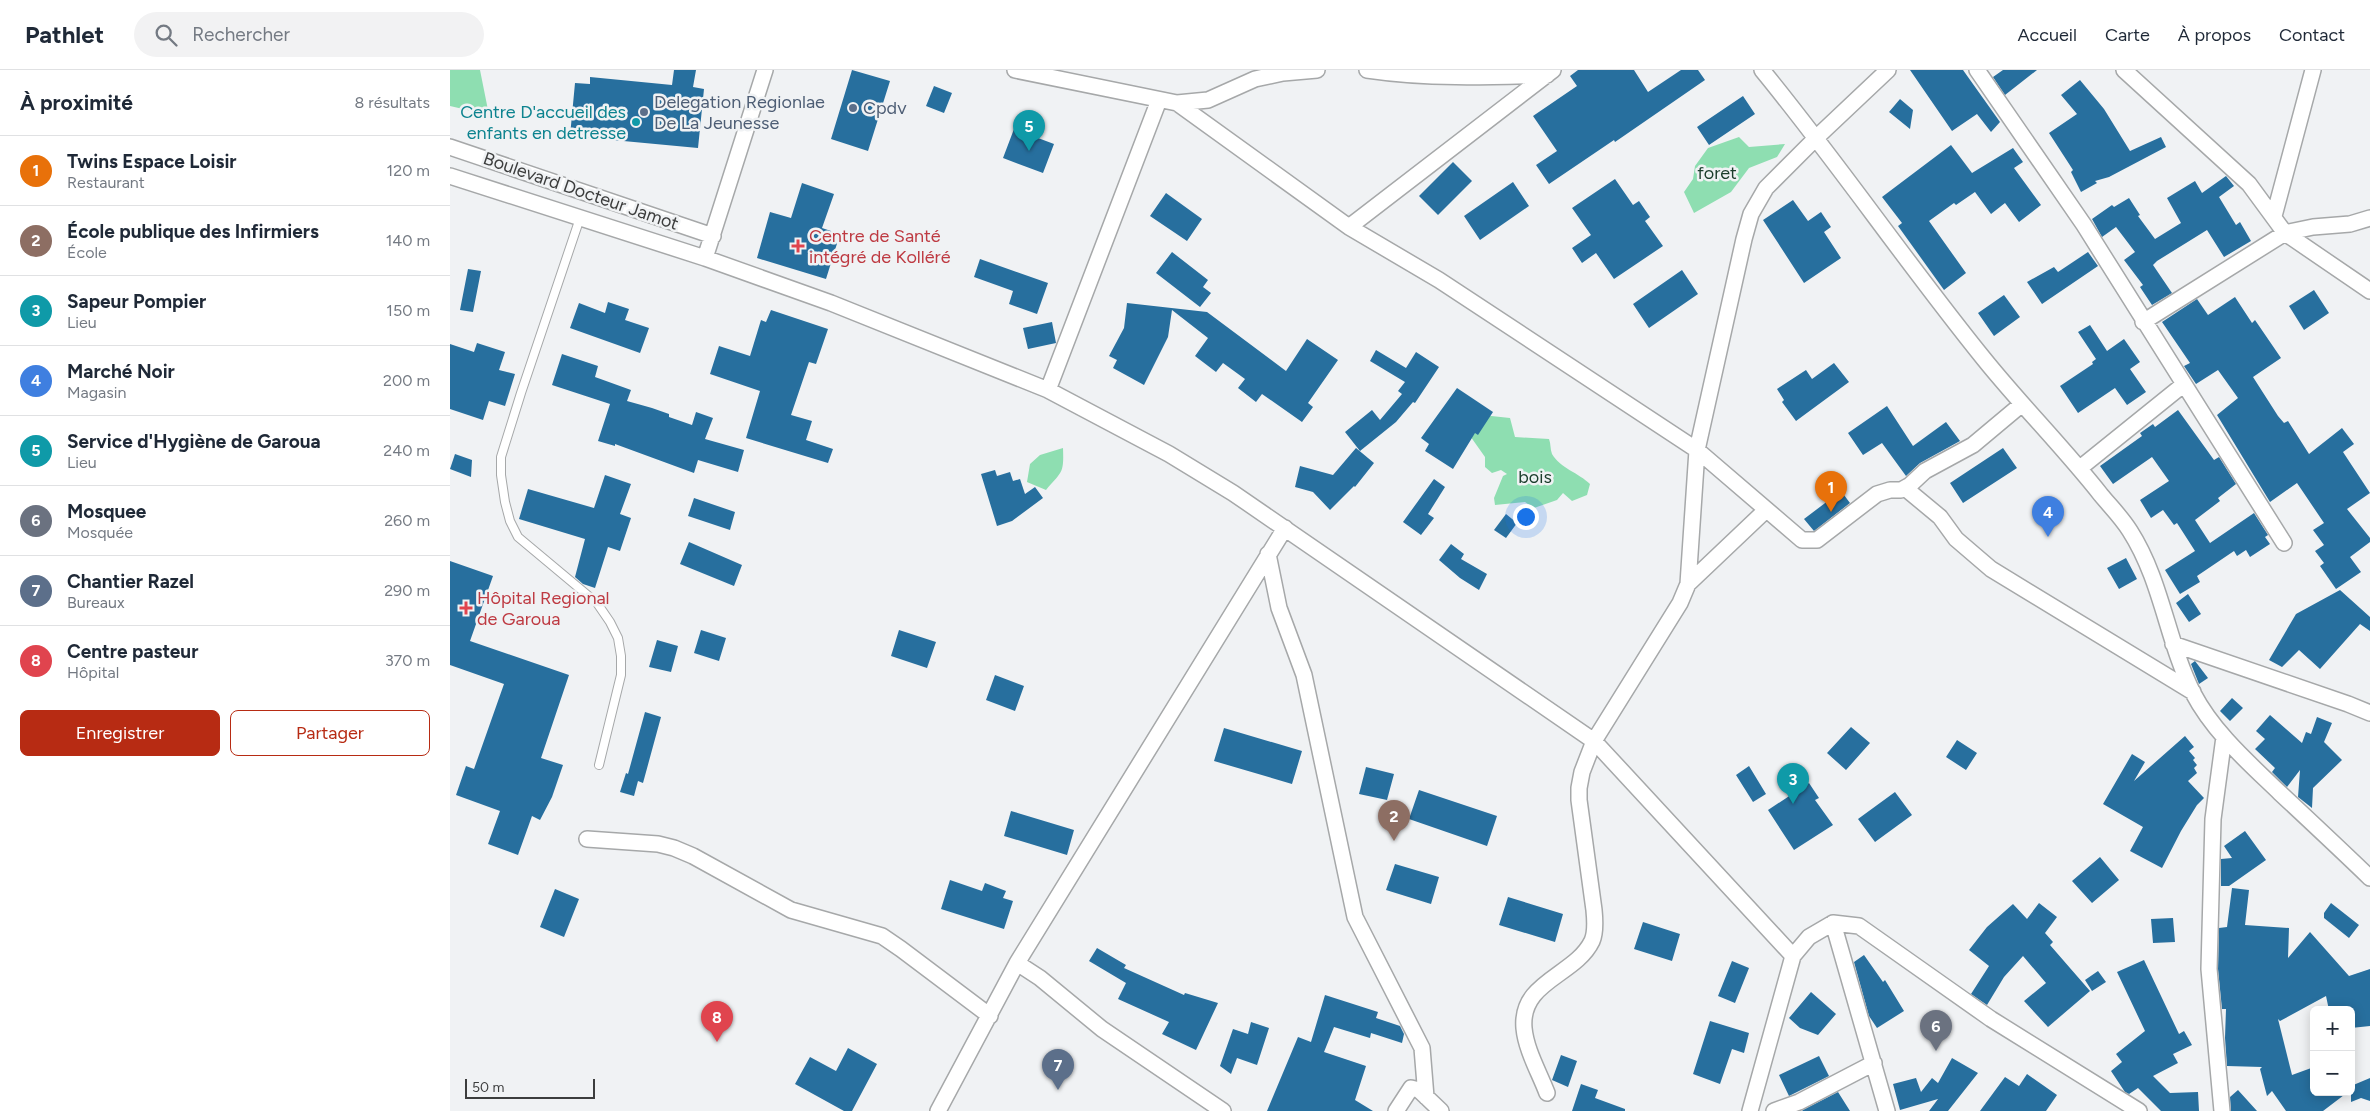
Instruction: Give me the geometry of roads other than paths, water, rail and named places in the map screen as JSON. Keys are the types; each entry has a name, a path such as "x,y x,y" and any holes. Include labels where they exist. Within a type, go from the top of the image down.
{"street":[{"path":"705,258 765,70"},
{"path":"1015,70 1178,103 1208,100 1255,79 1283,73 1317,70"},
{"path":"1367,70 1405,76 1448,78 1550,72"},
{"path":"1762,70 1817,137 1902,254 1984,360 2080,468 2130,530 2160,592 2173,644 2193,692 2224,737 2370,878"},
{"path":"1547,1093 1528,1044 1524,1027 1525,1012 1530,997 1535,991 1566,968 1584,952 1593,940 1595,927 1594,910 1579,788 1594,742 1680,603 1688,584 1697,450 1751,214 1766,188 1888,70"},
{"path":"1977,70 2084,225 2284,543"},
{"path":"2124,70 2249,184 2286,233 2370,291"},
{"path":"2274,216 2313,70"},
{"path":"1349,227 1550,72"},
{"path":"1048,390 1159,100"},
{"path":"1178,103 1349,227 1439,280 1697,450 1802,540 1816,540 1877,494 1905,488 1925,471 1973,445 2022,404"},
{"name":"Boulevard Docteur Jamot","path":"450,147 712,236"},
{"name":"Boulevard Docteur Jamot","path":"450,176 705,258 831,303 1048,390 1169,454 1233,493 1285,528 1594,742 1794,956"},
{"path":"2144,322 2286,233 2313,227 2350,224 2370,218"},
{"path":"2080,468 2184,385"},
{"path":"1905,488 1940,517 1956,539 1991,569 2193,692"},
{"path":"1688,584 1766,510"},
{"path":"938,1111 1017,963 1285,528"},
{"path":"1268,554 1279,608 1304,675 1355,917 1422,1048 1426,1096"},
{"path":"2173,644 2370,713"},
{"path":"2222,1111 2209,969 2213,818 2224,737"},
{"path":"587,839 658,844 674,848 693,856 791,910 882,936 990,1016"},
{"path":"1833,923 1887,1111"},
{"path":"1750,1111 1794,956 1809,937 1833,923 1859,926 1991,1019 2140,1111"},
{"path":"1017,963 1040,978 1102,1029 1223,1111"},
{"path":"1774,1111 1799,1102 1874,1063"},
{"path":"1396,1111 1411,1088 1419,1090 1441,1111"}],"lane":[{"path":"580,218 501,457 501,475 504,502 518,537 597,603 618,638 621,656 620,674 599,765"}],"place":[{"name":"Cpdv","path":"853,108"},
{"name":"Delegation Regionlae De La Jeunesse","path":"644,112"},
{"name":"Centre D'accueil des enfants en detresse","path":"636,122"},
{"name":"Service d'Hygiène de Garoua","path":"1029,151"},
{"name":"Centre de Santé intégré de Kolléré","path":"798,246"},
{"name":"Twins Espace Loisir","path":"1831,512"},
{"name":"Marché Noir","path":"2048,537"},
{"name":"Hôpital Regional de Garoua","path":"466,608"},
{"name":"Sapeur Pompier","path":"1793,804"},
{"name":"École publique des Infirmiers","path":"1394,841"},
{"name":"Centre pasteur","path":"717,1042"},
{"name":"Mosquee","path":"1936,1051"},
{"name":"Chantier Razel","path":"1058,1090"}],"park label":[{"name":"foret","path":"1717,173"},
{"name":"bois","path":"1535,477"}]}
